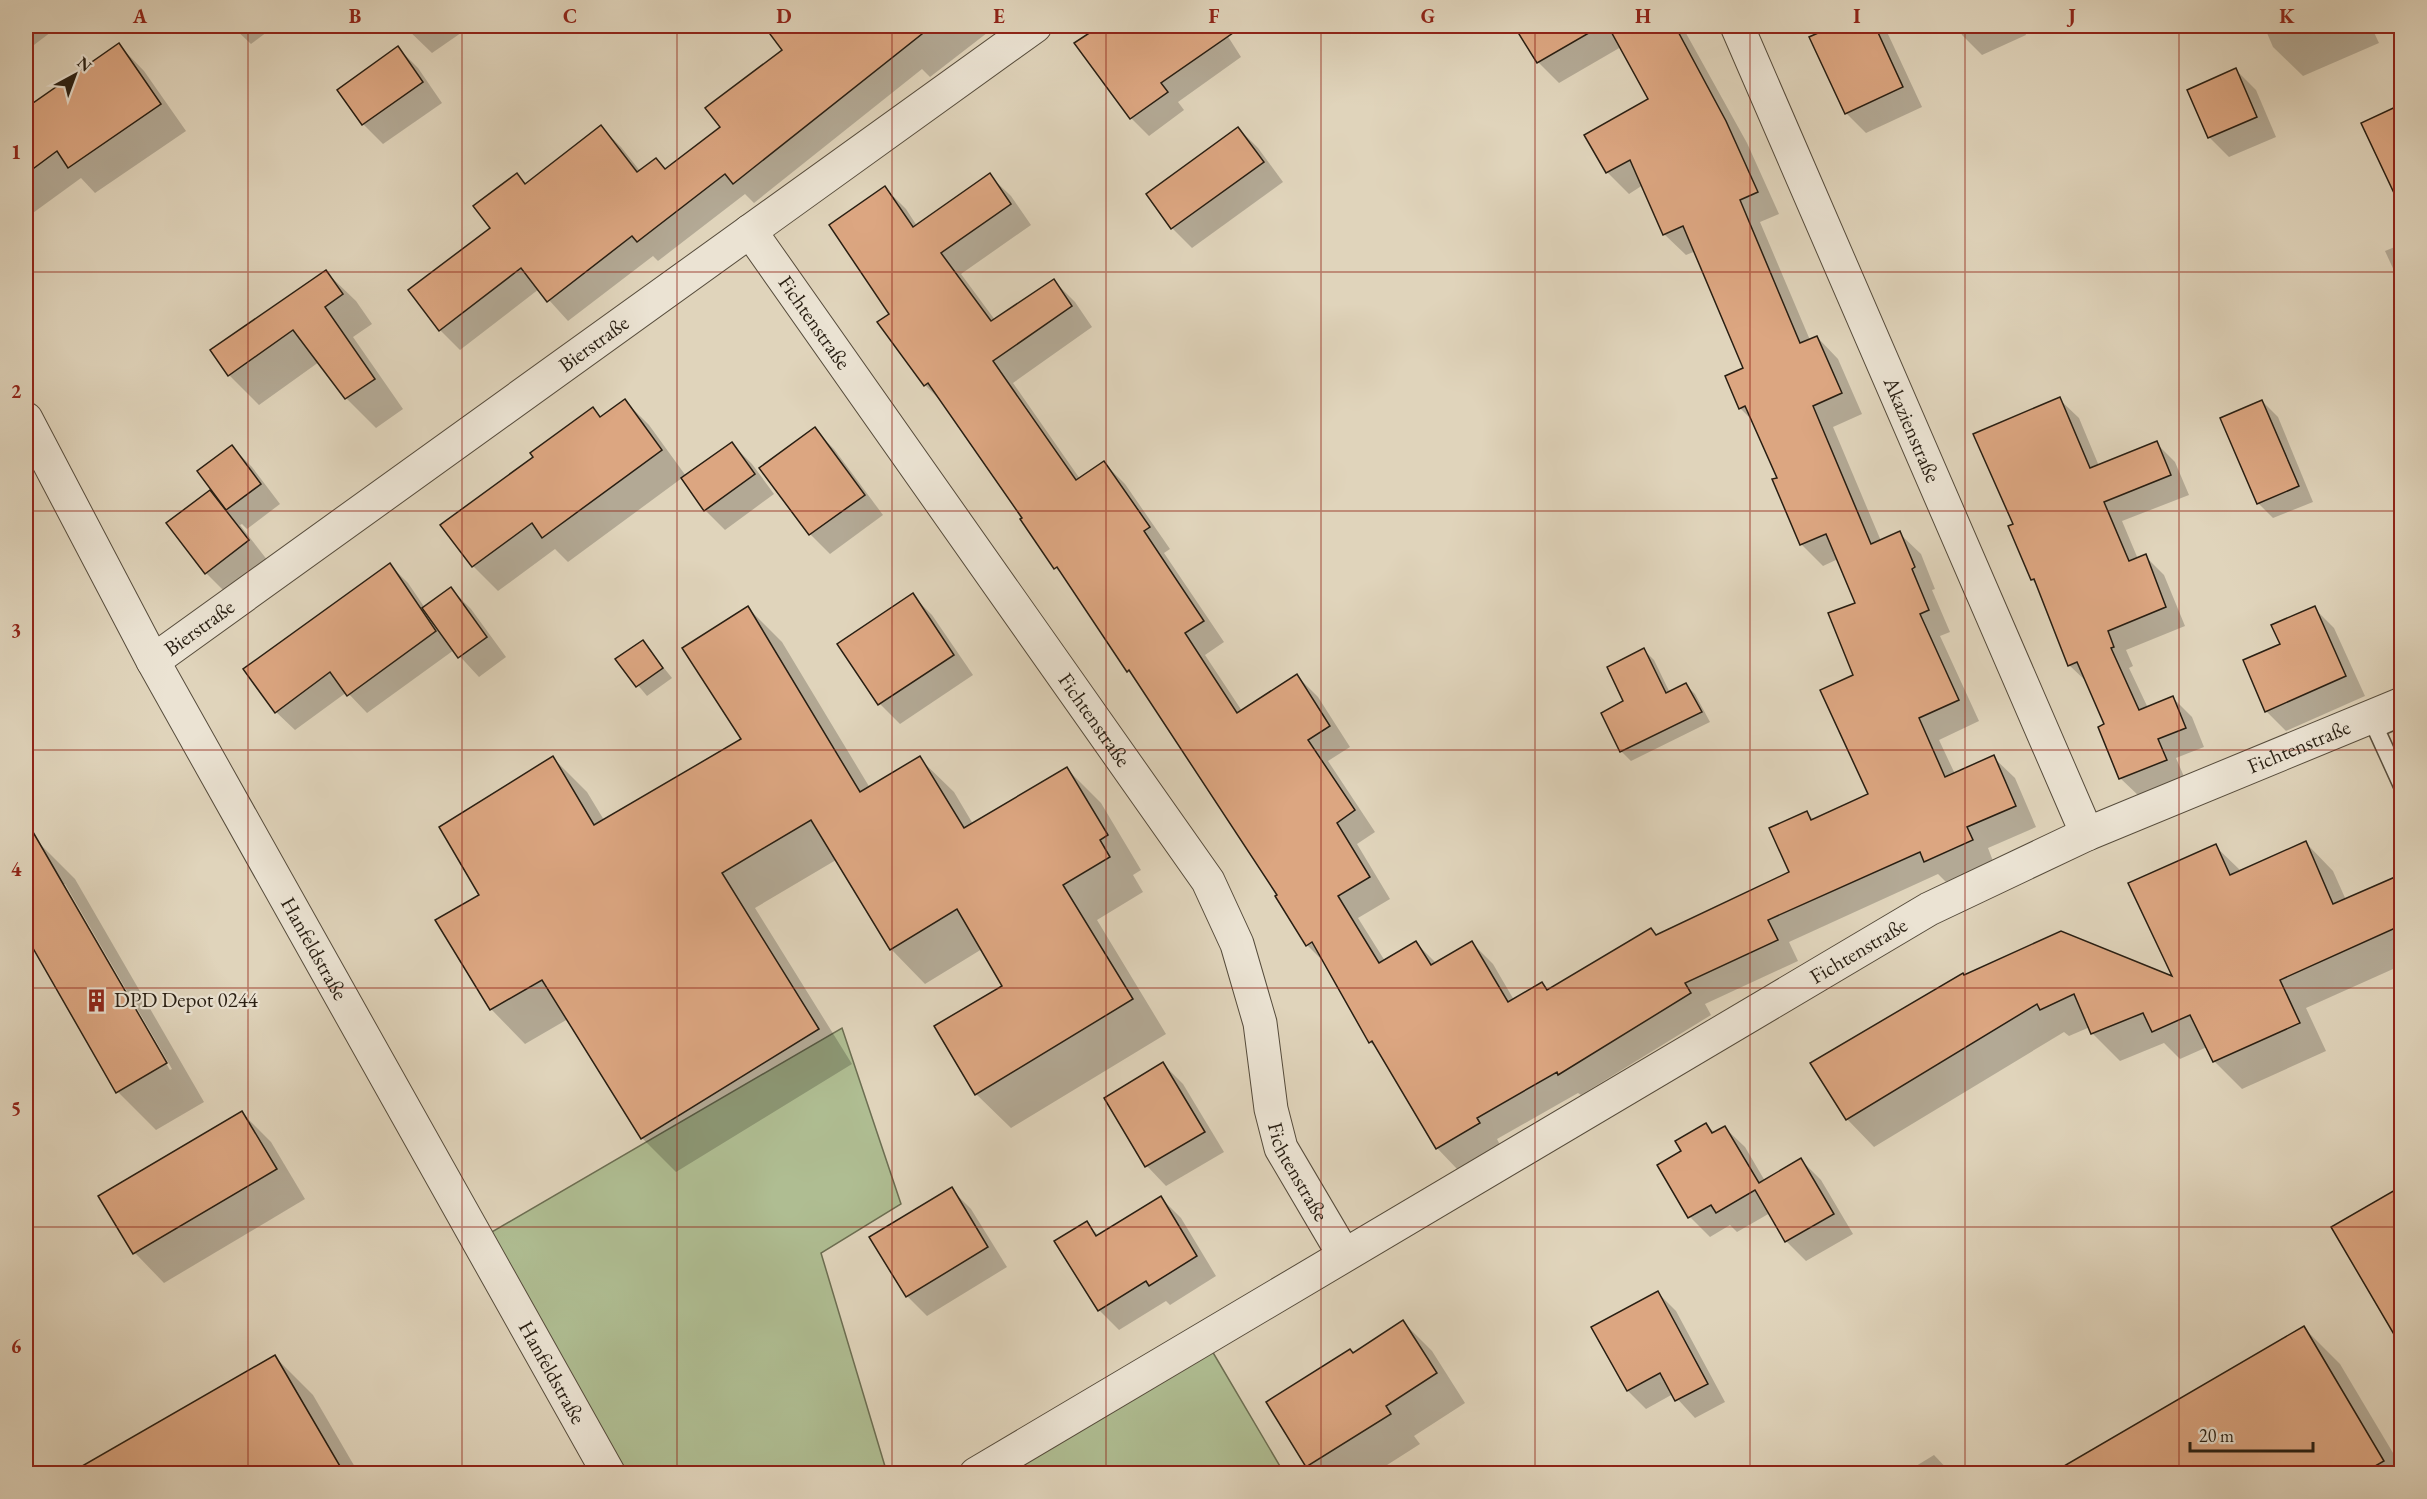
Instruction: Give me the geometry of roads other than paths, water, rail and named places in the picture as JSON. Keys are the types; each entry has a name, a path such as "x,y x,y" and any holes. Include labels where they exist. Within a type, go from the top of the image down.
{"street":[{"name":"Bierstraße","path":"153,662 1035,26"},
{"name":"Akazienstraße","path":"1737,26 2087,834"},
{"name":"Fichtenstraße","path":"750,231 1208,881 1238,944 1260,1023 1271,1109 1281,1148 1344,1255"},
{"name":"Hanfeldstraße","path":"26,419 153,662 609,1473"},
{"name":"Fichtenstraße","path":"976,1473 1929,909 2087,834 2402,704"}],"lane":[{"path":"2402,719 2376,729 2402,786"}],"place":[{"name":"DPD Depot 0244","path":"96,1000"}]}
